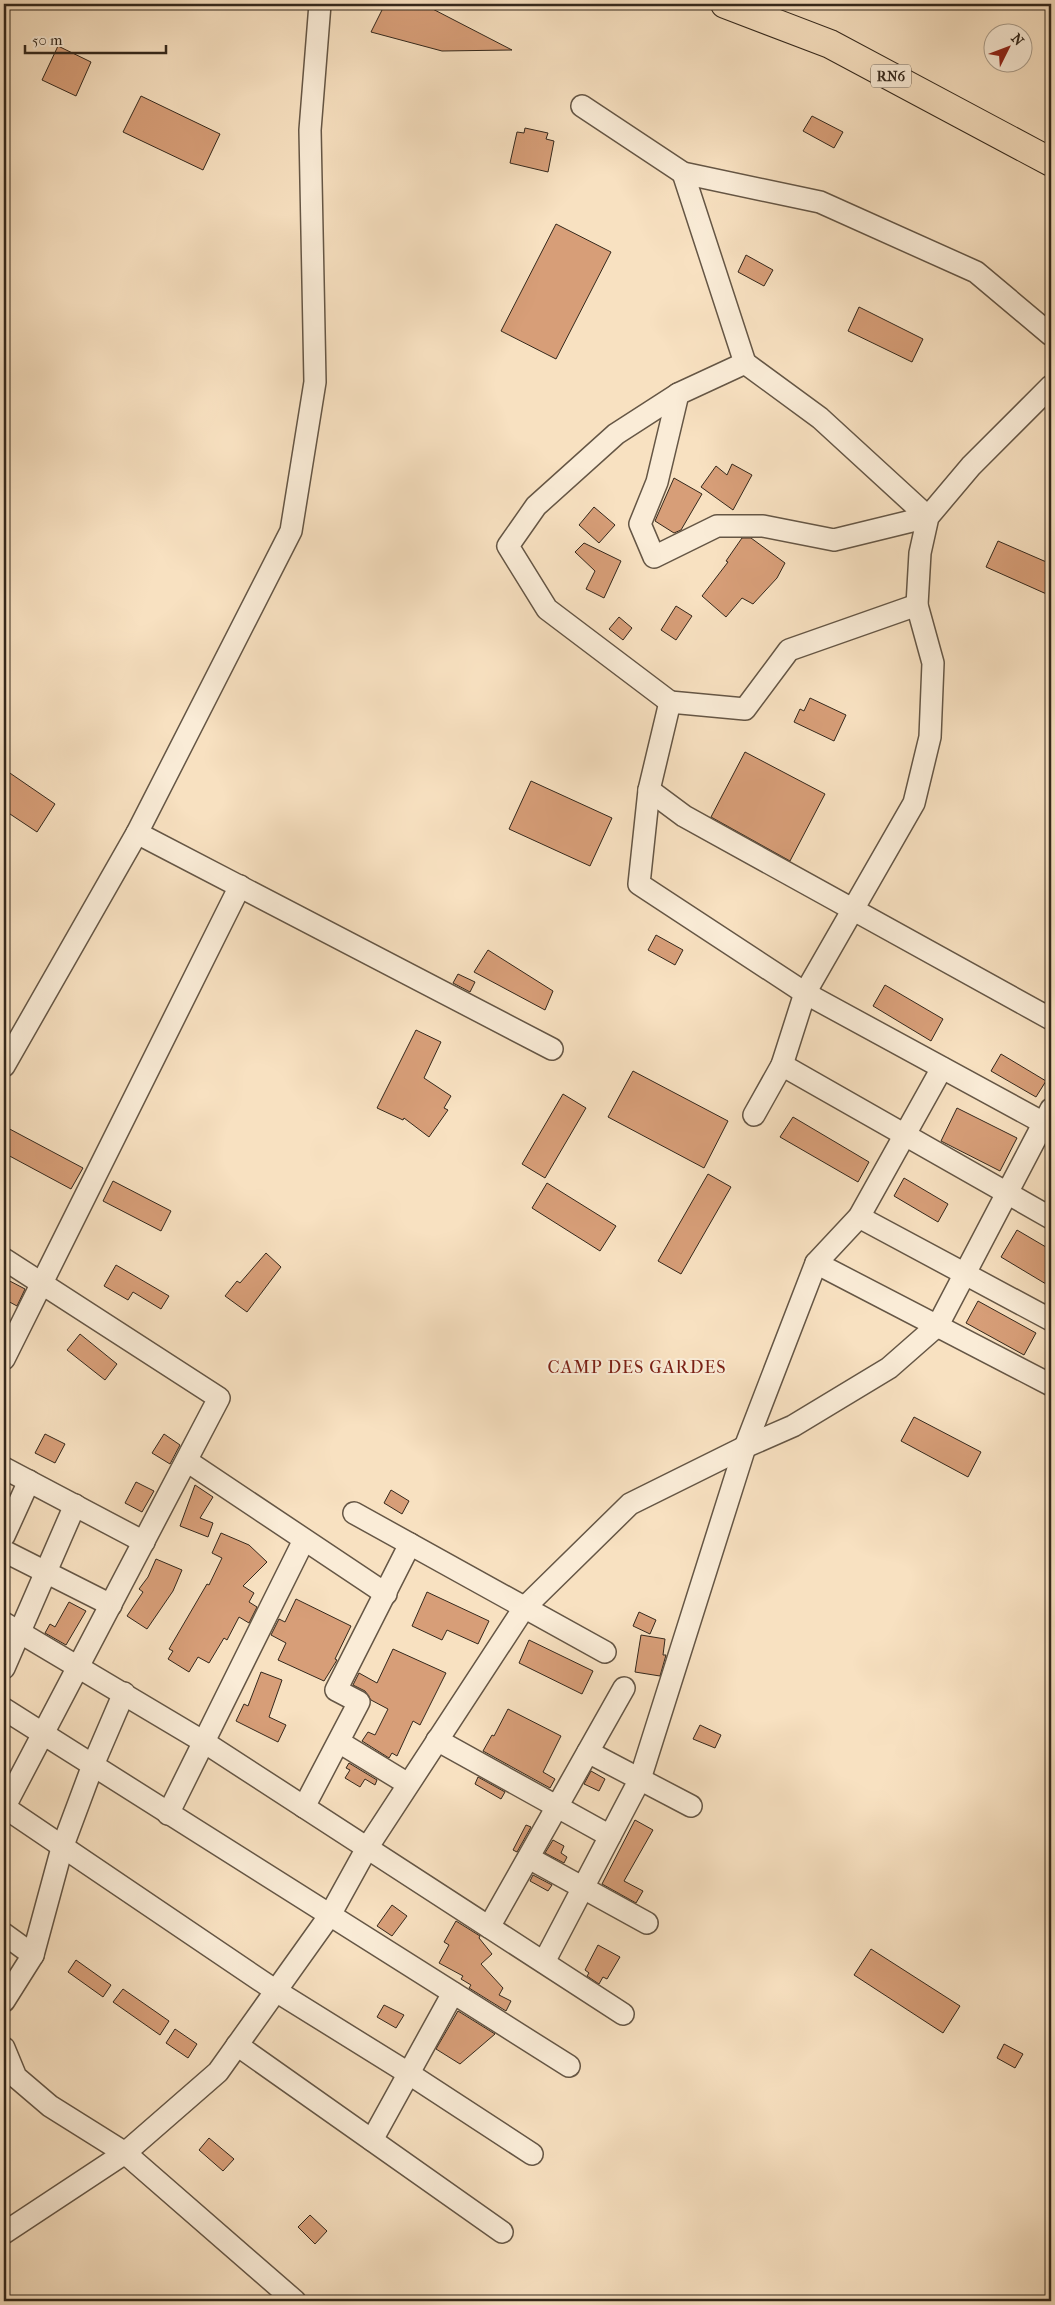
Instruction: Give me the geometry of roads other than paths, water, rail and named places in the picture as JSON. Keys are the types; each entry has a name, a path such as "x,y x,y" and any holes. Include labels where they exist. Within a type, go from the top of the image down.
{"highway":[{"name":"RN6","path":"725,4 830,44 1051,162"}],"street":[{"path":"4,1066 137,833 291,531 315,382 310,130 320,4"},
{"path":"582,106 683,173 820,202 976,272 1051,335"},
{"path":"683,173 745,363 820,418 928,517"},
{"path":"745,363 678,394 616,434 536,506 508,546 547,609 670,702 744,710 789,650 917,605"},
{"path":"754,1114 782,1065 805,993 914,803 930,737 933,663 917,605 920,553 928,517 971,466 1051,386"},
{"path":"678,394 657,482 640,524 654,557 717,526 763,526 834,540 928,517"},
{"path":"4,2233 125,2153 218,2072 330,1915 367,1848 524,1608 630,1504 745,1447 793,1426 889,1368 938,1325 1007,1194 1049,1120 942,1068 805,993 639,884 649,790 670,702"},
{"path":"649,790 684,816 1051,1020"},
{"path":"137,833 552,1049"},
{"path":"4,1359 240,886"},
{"path":"782,1065 1051,1218"},
{"path":"544,1962 640,1779 745,1447 816,1264 859,1216 942,1068"},
{"path":"859,1216 1051,1320"},
{"path":"4,1259 220,1398 4,1807 276,1991 532,2154"},
{"path":"816,1264 938,1325 1051,1385"},
{"path":"187,1460 386,1594"},
{"path":"4,1468 144,1542"},
{"path":"4,1536 29,1482"},
{"path":"4,1668 12,1628 47,1572 75,1505"},
{"path":"354,1513 605,1652"},
{"path":"168,1814 304,1540"},
{"path":"304,1807 359,1702 336,1690 410,1544"},
{"path":"4,1551 111,1605"},
{"path":"12,1628 204,1742 623,2014"},
{"path":"489,1927 624,1688"},
{"path":"4,2001 33,1955 62,1848 93,1765 124,1693"},
{"path":"4,1708 168,1814 569,2066"},
{"path":"437,1740 610,1836"},
{"path":"339,1742 408,1784"},
{"path":"588,1752 691,1806"},
{"path":"529,1858 647,1924"},
{"path":"4,1934 33,1955"},
{"path":"372,2140 453,1993"},
{"path":"237,2045 502,2232"},
{"path":"4,2048 16,2077 50,2106 125,2153 295,2301"}],"district":[{"name":"CAMP DES GARDES","path":"637,1367"}]}
